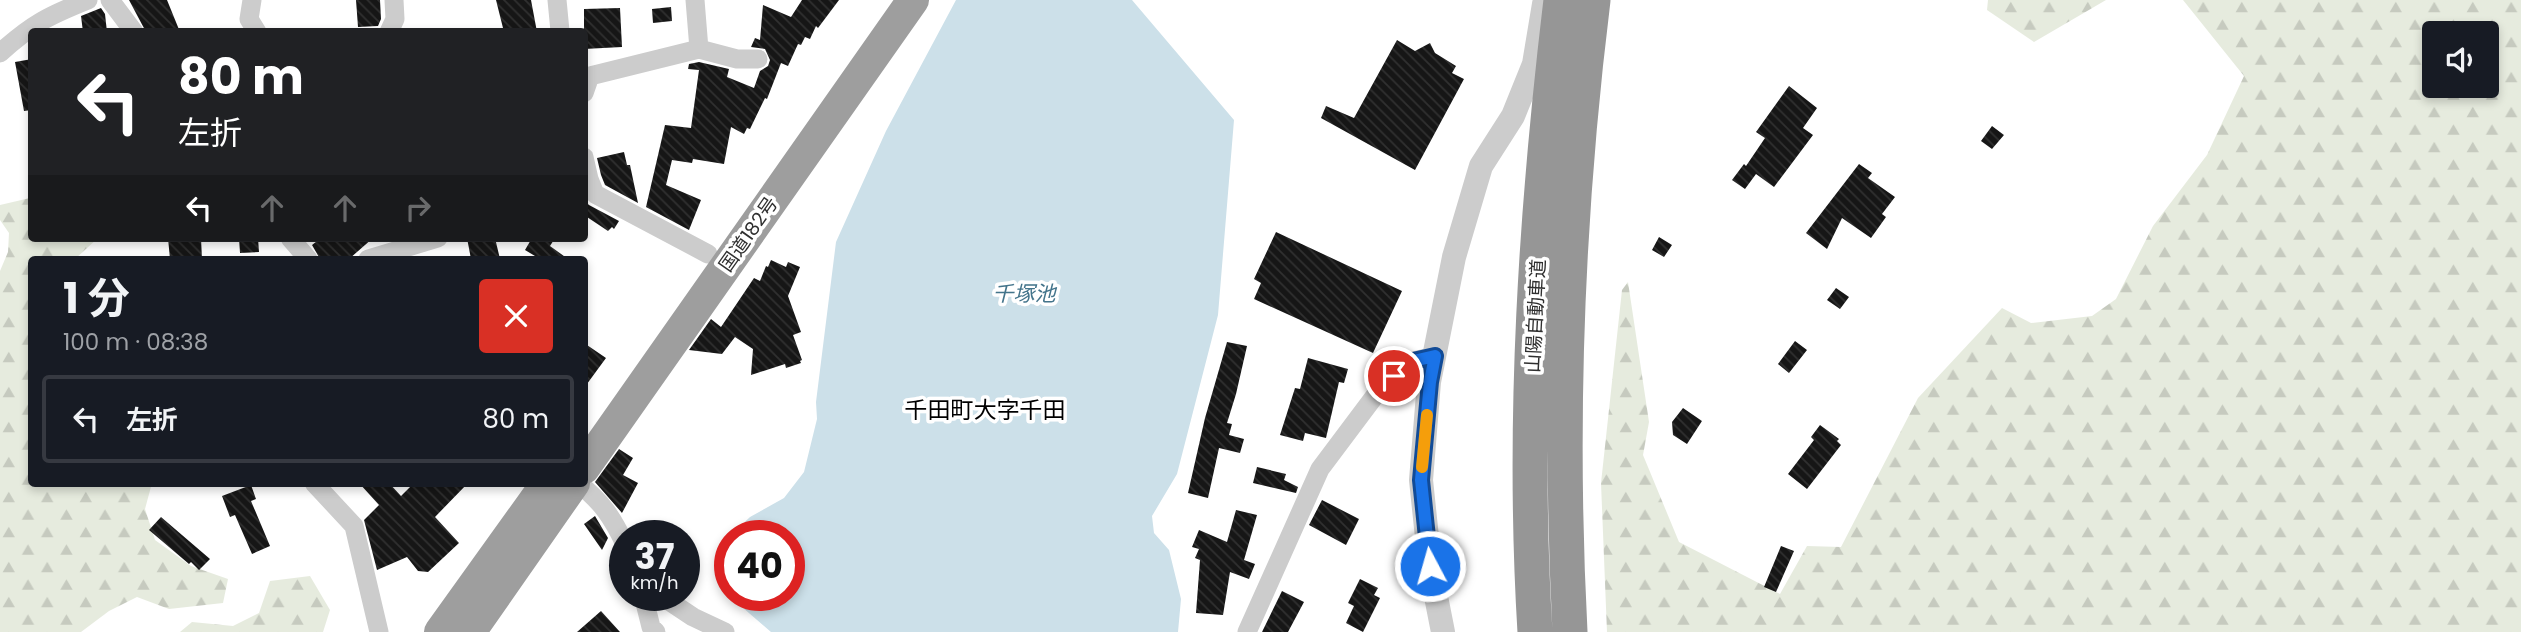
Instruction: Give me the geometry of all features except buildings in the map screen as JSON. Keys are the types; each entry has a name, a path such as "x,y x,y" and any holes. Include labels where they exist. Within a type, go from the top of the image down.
{"highway":[{"name":"国道182号","path":"588,424 886,0"},
{"name":"国道182号","path":"588,462 913,0"},
{"name":"山陽自動車道","path":"1561,0 1560,165 1567,344 1566,465 1570,632"},
{"name":"山陽自動車道","path":"1535,632 1530,463 1532,340 1560,165 1593,0"},
{"path":"440,632 544,487"},
{"path":"470,632 573,487"}],"street":[{"path":"29,28 51,15 88,0"},
{"path":"110,0 131,28"},
{"path":"253,0 249,19 255,28"},
{"path":"391,28 395,19 394,0"},
{"path":"557,0 560,28"},
{"path":"695,0 699,49"},
{"path":"1443,632 1430,566 1421,480 1430,382 1454,257 1481,166 1513,116 1534,64 1545,0"},
{"path":"0,53 28,28"},
{"path":"588,82 590,76 699,49 737,59 758,59"},
{"path":"588,175 590,195 708,254"},
{"path":"294,242 306,256"},
{"path":"378,256 425,242"},
{"path":"1247,632 1320,469 1380,389 1409,362 1435,356"},
{"path":"318,487 354,526 379,632"},
{"path":"582,487 597,498 611,520"},
{"path":"647,611 651,627 656,632"},
{"path":"684,611 725,632"}],"green space":[{"path":"1988,0 2106,0 2034,42 1987,10"},
{"path":"2183,0 2521,0 2521,632 1607,632 1601,483 1622,290 1628,282 1649,422 1643,455 1679,542 1780,594 1807,546 1841,547 1918,398 2002,308 2031,323 2092,316 2116,299 2153,226 2207,155 2244,76"},
{"path":"28,198 28,242 94,242 78,256 28,256 28,487 151,487 145,509 155,540 191,566 228,579 223,603 169,609 137,597 109,611 81,632 0,632 0,271 8,252 9,233 0,220 0,205"},
{"path":"310,576 330,610 323,632 180,632 192,622 233,626 259,613 270,581"}],"water":[{"name":"千塚池","path":"956,0 1132,0 1234,120 1218,315 1177,474 1152,516 1154,533 1169,550 1181,599 1178,632 771,632 747,611 805,611 805,520 747,520 784,498 804,472 817,419 816,402 836,242 886,131"}],"slow traffic":[{"path":"1422,467 1427,415"}],"district":[{"name":"千田町大字千田","path":"985,410"}],"route":[{"path":"1394,376 1409,362 1435,356 1421,480 1430,566"}]}
